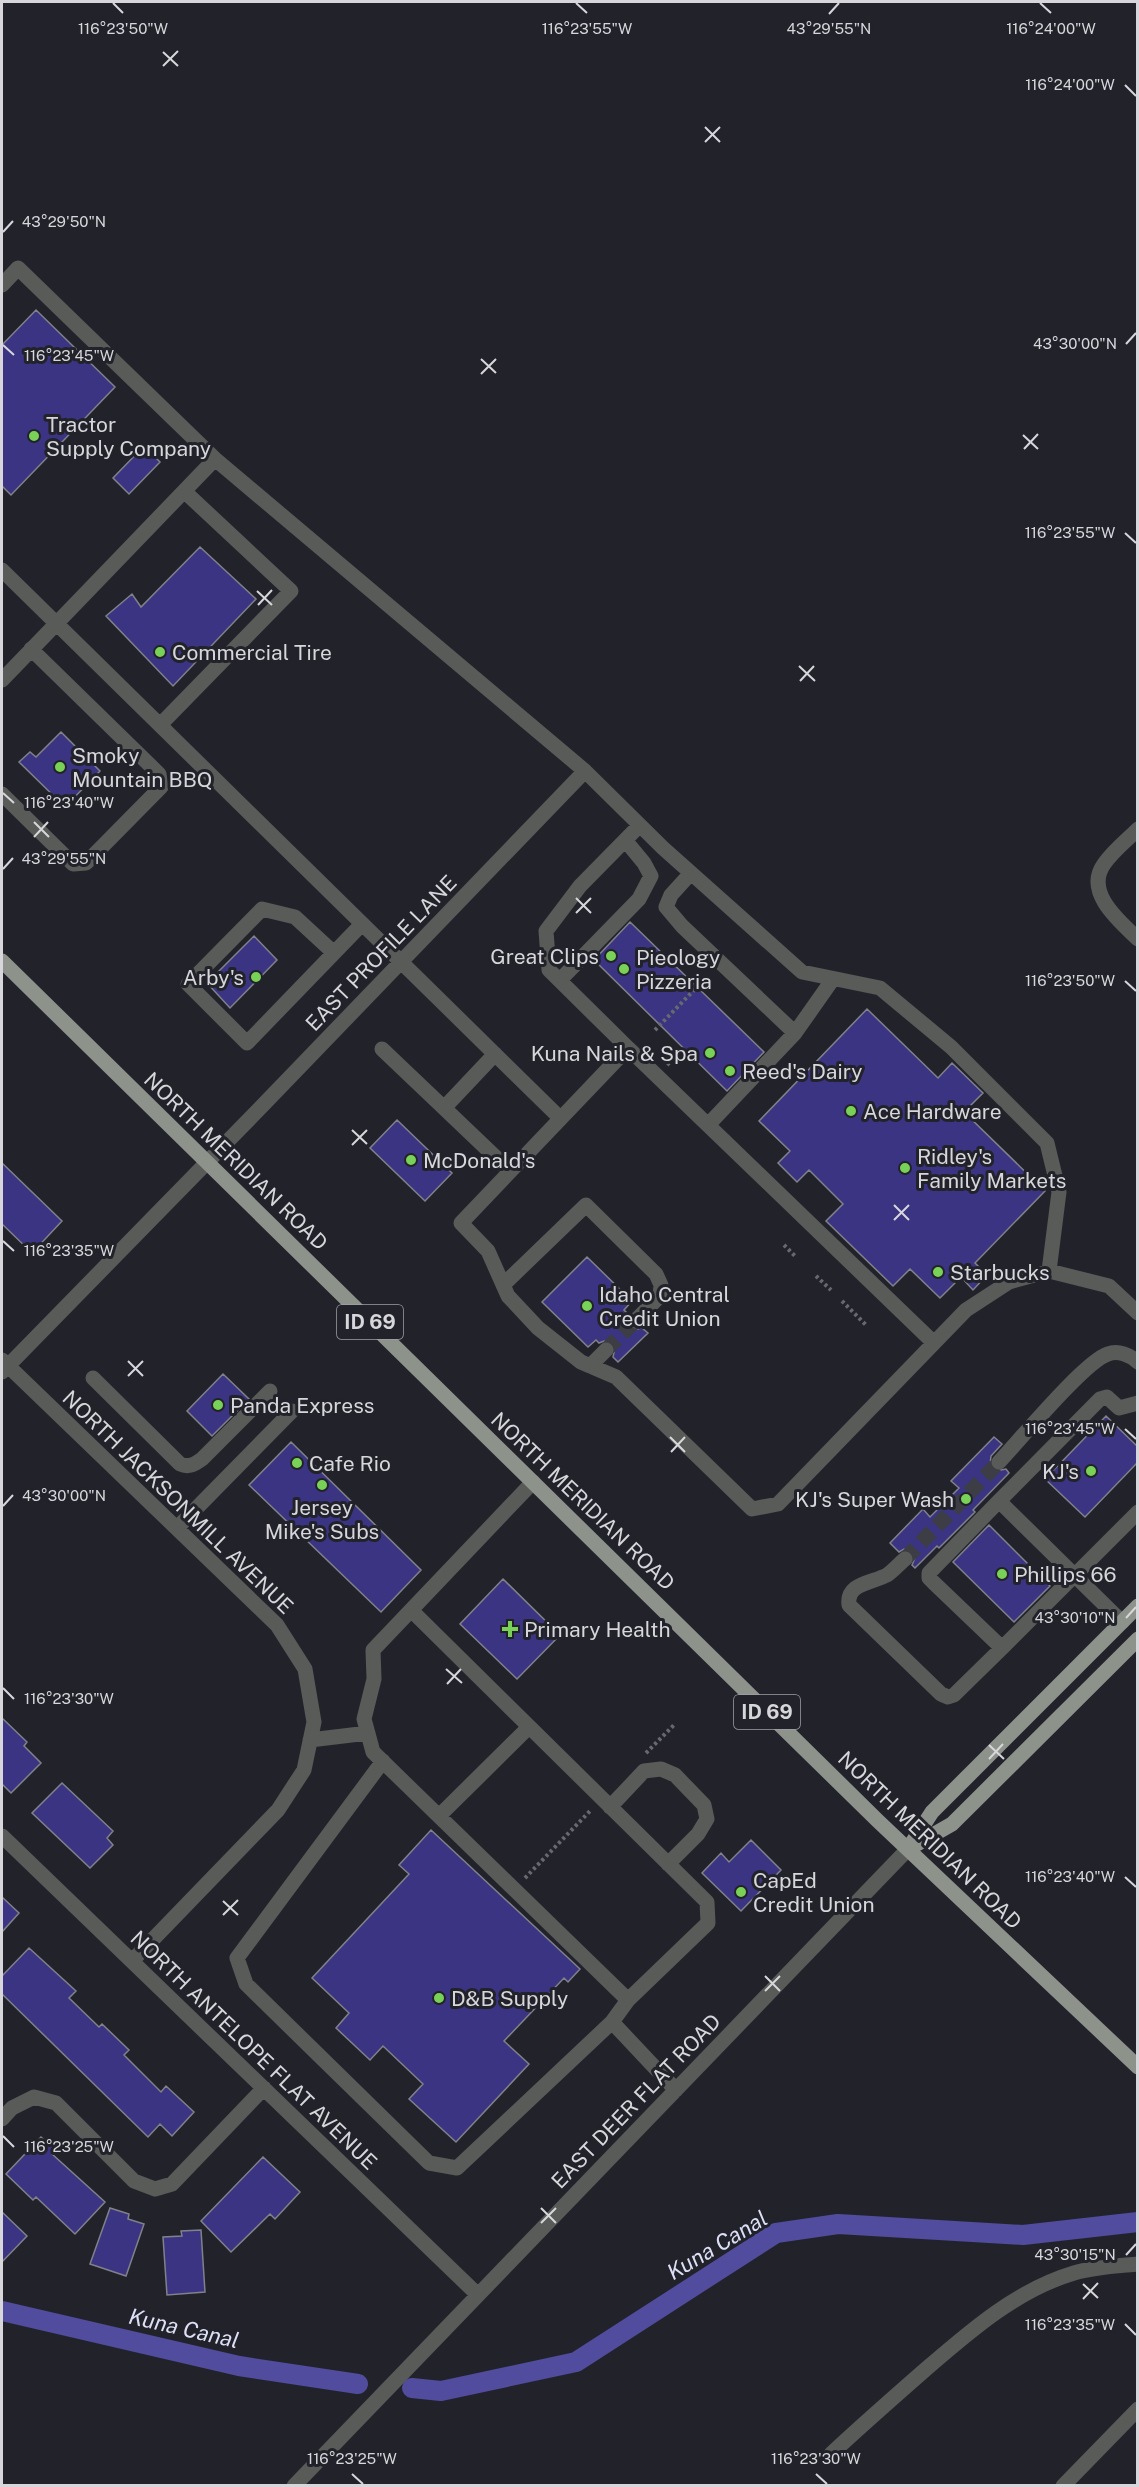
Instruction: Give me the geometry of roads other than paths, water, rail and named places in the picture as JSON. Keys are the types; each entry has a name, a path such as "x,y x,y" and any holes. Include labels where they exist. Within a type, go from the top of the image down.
{"main road":[{"name":"NORTH MERIDIAN ROAD","path":"2,961 908,1849 1137,2067"},
{"name":"EAST DEER FLAT ROAD","path":"908,1849 932,1812 1137,1606"},
{"name":"EAST DEER FLAT ROAD","path":"908,1849 952,1824 1137,1639"}],"street":[{"path":"2,285 18,268 215,459 585,771 639,826 802,972 880,988 951,1047 1047,1143 1059,1192 1049,1271"},
{"path":"2,680 215,459"},
{"path":"160,725 291,591 184,491"},
{"path":"2,570 561,1118"},
{"path":"2,795 72,864 86,863 160,787 159,774 31,649"},
{"name":"EAST PROFILE LANE","path":"4,1366 208,1162 585,771"},
{"path":"639,826 580,886 546,931 549,970 934,1343"},
{"path":"1137,829 1105,862 1098,880 1104,900 1113,916 1137,939"},
{"path":"560,980 639,899 651,876 644,863 625,840"},
{"path":"691,873 670,895 666,907 690,934 795,1033"},
{"path":"334,953 295,917 262,909 188,984 247,1043 334,953 362,924"},
{"path":"708,1125 795,1033 833,979"},
{"path":"628,1048 509,1170 461,1223 488,1251 508,1296 538,1328 581,1362 616,1377 752,1509 778,1504 966,1310 1009,1282 1049,1271 1109,1286 1137,1313"},
{"path":"382,1049 509,1170"},
{"path":"444,1108 495,1054"},
{"path":"503,1285 586,1205 656,1274 661,1285 660,1296 635,1321"},
{"path":"590,1366 606,1350"},
{"path":"999,1462 1099,1358 1106,1354 1119,1353 1137,1362"},
{"name":"NORTH JACKSONMILL AVENUE","path":"4,1366 277,1625 305,1669 314,1722 310,1740"},
{"path":"93,1378 180,1464 185,1466 193,1465 202,1459 270,1391"},
{"path":"1002,1647 929,1578 931,1568 1100,1399 1107,1396 1119,1408 1137,1403"},
{"path":"177,1528 292,1412"},
{"path":"533,1482 373,1650 374,1678 364,1719 373,1752 628,2001"},
{"path":"999,1501 1122,1622"},
{"path":"905,1559 888,1574 860,1584 852,1590 849,1605 941,1694 948,1697 954,1695 1137,1512"},
{"path":"383,1761 237,1958 246,1984 429,2163 457,2168 612,2022 628,2001 708,1923 707,1902 411,1610"},
{"path":"439,1816 529,1727"},
{"path":"132,1961 278,1810 304,1770 310,1740 368,1733"},
{"path":"610,1807 644,1771 661,1769 675,1775 697,1796 704,1805 707,1819 698,1834 668,1864"},
{"name":"NORTH ANTELOPE FLAT AVENUE","path":"2,1836 478,2295"},
{"name":"EAST DEER FLAT ROAD","path":"294,2486 908,1849"},
{"path":"612,2022 675,2090"},
{"path":"2,2119 12,2108 34,2097 56,2103 134,2181 155,2189 172,2184 264,2088"},
{"path":"831,2454 976,2326 1006,2306 1046,2284 1076,2272 1137,2264"},
{"path":"1063,2486 1137,2409"}],"waterway":[{"name":"Kuna Canal","path":"412,2388 441,2391 576,2362 776,2233 838,2224 1023,2235 1138,2222"},
{"name":"Kuna Canal","path":"2,2311 239,2366 358,2384"}],"tunnel":[{"path":"606,1350 635,1321"},
{"path":"905,1559 999,1462"}],"place":[{"name":"Tractor Supply Company","path":"34,436"},
{"name":"Commercial Tire","path":"160,652"},
{"name":"Smoky Mountain BBQ","path":"60,767"},
{"name":"Great Clips","path":"611,956"},
{"name":"Pieology Pizzeria","path":"624,969"},
{"name":"Arby's","path":"256,977"},
{"name":"Kuna Nails & Spa","path":"710,1053"},
{"name":"Reed's Dairy","path":"730,1071"},
{"name":"Ace Hardware","path":"851,1111"},
{"name":"McDonald's","path":"411,1160"},
{"name":"Ridley's Family Markets","path":"905,1168"},
{"name":"Starbucks","path":"938,1272"},
{"name":"Idaho Central Credit Union","path":"587,1306"},
{"name":"Panda Express","path":"218,1405"},
{"name":"Cafe Rio","path":"297,1463"},
{"name":"KJ's","path":"1091,1471"},
{"name":"Jersey Mike's Subs","path":"322,1485"},
{"name":"KJ's Super Wash","path":"966,1499"},
{"name":"Phillips 66","path":"1002,1574"},
{"name":"Primary Health","path":"510,1629"},
{"name":"CapEd Credit Union","path":"741,1892"},
{"name":"D&B Supply","path":"439,1998"}]}
